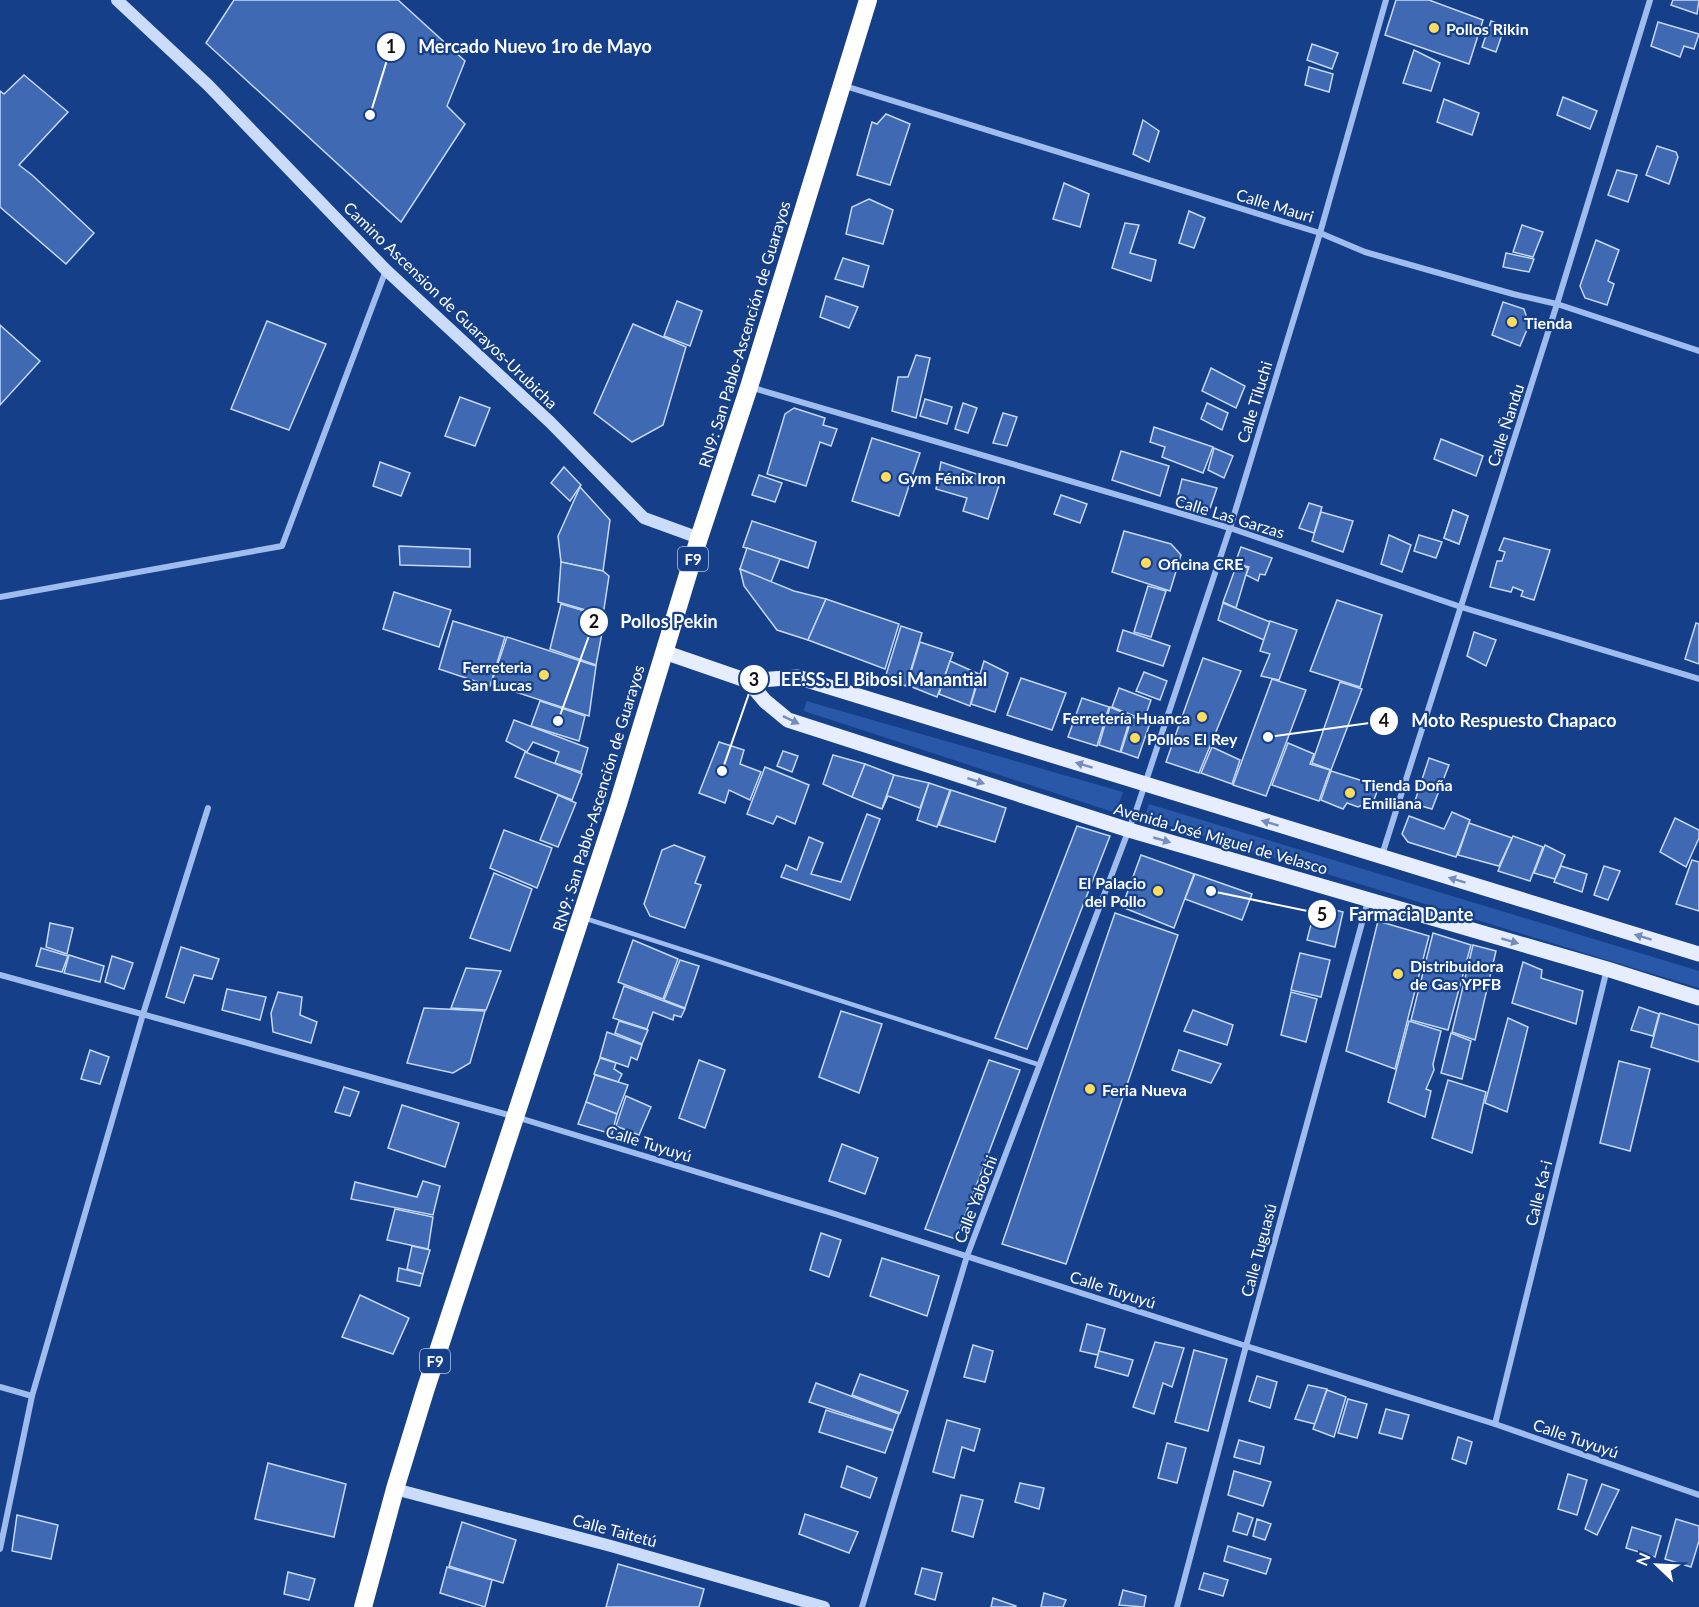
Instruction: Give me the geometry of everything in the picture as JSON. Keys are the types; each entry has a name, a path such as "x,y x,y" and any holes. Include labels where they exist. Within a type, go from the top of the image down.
{"highway":[{"name":"RN9: San Pablo-Ascención de Guarayos","path":"363,1607 395,1489 618,804 868,0"}],"main road":[{"name":"Camino Ascension de Guarayos-Urubicha","path":"117,0 208,85 386,270 550,422 644,518 699,538"},
{"name":"Avenida José Miguel de Velasco","path":"664,652 748,681 798,677 1699,954"},
{"name":"Avenida José Miguel de Velasco","path":"748,681 765,701 788,720 1129,830 1607,969 1699,998"},
{"name":"Calle Taitetú","path":"395,1489 611,1546 824,1607"}],"street":[{"name":"Calle Tiluchi","path":"1137,808 1230,528 1320,233 1386,0"},
{"name":"Calle Ñandu","path":"1382,858 1557,304 1650,0"},
{"name":"Calle Mauri","path":"842,85 1320,233 1365,252 1513,294 1557,304 1699,351"},
{"path":"0,597 282,546 386,270"},
{"name":"Calle Las Garzas","path":"749,387 1230,528 1461,607 1699,679"},
{"path":"0,1549 32,1396 143,1014 208,808"},
{"name":"Calle Yabochi","path":"862,1607 967,1256 1137,808"},
{"name":"Calle Tuguasú","path":"1177,1607 1368,901"},
{"name":"Calle Ka-i","path":"1495,1424 1607,969"},
{"name":"Calle Tuyuyú","path":"0,975 516,1117 835,1214 1495,1424 1699,1495"},
{"path":"0,1387 32,1396"}],"lane":[{"path":"581,917 1040,1065"}],"shaded area":[{"path":"806,701 1123,792 1116,813 804,711"},
{"path":"1149,804 1699,971 1699,988 1144,818"}],"building":[{"path":"234,0 398,0 465,61 447,106 465,124 401,222 206,43"},
{"name":"Pollos Rikin","path":"1396,0 1429,0 1483,20 1469,64 1385,35"},
{"path":"1673,0 1699,0 1697,14 1671,5"},
{"path":"1491,21 1505,26 1496,52 1482,47"},
{"path":"1658,22 1699,34 1694,49 1684,46 1680,57 1651,46"},
{"path":"1312,44 1338,53 1332,69 1307,60"},
{"path":"1414,50 1440,63 1431,91 1403,83"},
{"path":"1309,67 1333,74 1329,92 1305,85"},
{"path":"24,75 68,112 19,165 94,233 66,264 0,207 0,91 4,94"},
{"path":"1563,97 1597,111 1590,129 1557,115"},
{"path":"1444,99 1479,113 1472,135 1437,122"},
{"path":"886,114 910,124 890,185 857,175 872,122 877,124"},
{"path":"1143,120 1159,131 1149,162 1133,154"},
{"path":"1657,146 1676,152 1678,157 1669,184 1646,175"},
{"path":"1617,170 1637,175 1628,202 1608,195"},
{"path":"1064,183 1089,194 1080,227 1053,219"},
{"path":"869,199 893,210 883,244 846,234 852,207"},
{"path":"1189,211 1205,218 1194,248 1179,243"},
{"path":"1125,223 1139,225 1130,253 1156,260 1151,281 1112,268"},
{"path":"1522,225 1543,232 1533,257 1513,252"},
{"path":"1596,240 1619,250 1608,281 1614,284 1607,305 1585,298 1580,286"},
{"path":"1506,253 1534,259 1529,272 1503,267"},
{"path":"843,258 869,266 863,287 835,279"},
{"path":"826,296 858,307 849,328 820,317"},
{"path":"677,301 702,311 690,346 664,336"},
{"name":"Tienda","path":"1503,302 1524,309 1529,325 1520,346 1492,335"},
{"path":"267,321 326,344 289,430 231,409"},
{"path":"633,324 686,347 663,425 632,442 594,413"},
{"path":"0,325 40,361 0,405"},
{"path":"916,355 930,358 916,418 892,411 898,377 908,377"},
{"path":"1211,368 1245,386 1236,408 1202,391"},
{"path":"460,397 490,408 475,446 445,436"},
{"path":"925,399 952,407 947,424 920,416"},
{"path":"963,403 977,408 968,433 955,429"},
{"path":"1207,403 1228,413 1222,430 1201,419"},
{"path":"794,408 825,418 823,425 837,429 831,446 820,442 806,486 767,474 785,414"},
{"path":"1003,413 1017,417 1007,446 993,443"},
{"path":"1154,427 1213,447 1203,473 1162,457 1165,447 1150,442"},
{"name":"Gym Fénix Iron","path":"872,438 920,453 899,516 852,501"},
{"path":"1441,439 1483,456 1476,476 1434,459"},
{"path":"1214,448 1233,456 1224,478 1208,470"},
{"path":"1121,451 1169,466 1160,496 1112,480"},
{"path":"380,462 410,473 401,496 373,486"},
{"path":"941,462 1000,482 988,519 963,511 967,498 936,489"},
{"path":"564,467 581,485 570,501 551,483"},
{"path":"759,475 782,483 775,502 752,495"},
{"path":"1182,479 1217,488 1210,508 1177,499"},
{"path":"580,487 610,520 603,571 561,562 558,536"},
{"path":"1061,495 1087,504 1080,523 1054,514"},
{"path":"1309,503 1322,507 1314,533 1299,528"},
{"path":"1453,510 1468,516 1459,544 1444,538"},
{"path":"1453,510 1468,516 1459,544 1444,538"},
{"path":"1321,512 1353,521 1343,552 1312,541"},
{"path":"752,521 816,542 808,568 743,547"},
{"name":"Oficina CRE","path":"1124,531 1171,544 1181,555 1170,591 1112,572"},
{"path":"1389,535 1411,545 1402,572 1381,564"},
{"path":"1419,535 1442,542 1436,558 1414,551"},
{"path":"1504,538 1550,550 1534,600 1521,596 1523,591 1513,587 1511,592 1490,587 1497,561 1502,561 1505,552 1499,550"},
{"path":"399,546 470,549 470,567 400,565"},
{"path":"1241,547 1272,558 1265,575 1260,574 1258,581 1246,575 1249,567 1235,563"},
{"path":"747,548 780,559 771,582 740,569"},
{"path":"561,562 603,571 609,576 603,615 558,602"},
{"path":"1237,564 1248,568 1236,608 1223,602"},
{"path":"740,569 794,591 826,599 808,640 777,630 744,586"},
{"path":"1148,586 1166,591 1151,637 1134,632"},
{"path":"394,592 451,610 439,647 383,629"},
{"path":"826,599 899,624 885,669 808,640"},
{"path":"1337,600 1382,615 1360,687 1310,671"},
{"path":"1223,603 1270,622 1264,640 1218,620"},
{"path":"561,604 605,617 596,665 550,649"},
{"path":"453,621 505,637 490,686 439,669"},
{"path":"1270,621 1297,630 1279,680 1261,676 1270,654 1260,651"},
{"path":"1696,623 1699,624 1699,664 1685,659"},
{"path":"901,626 922,633 906,686 885,678"},
{"path":"1123,630 1170,646 1163,666 1117,651"},
{"path":"1474,632 1496,640 1486,666 1467,656"},
{"name":"Ferreteria San Lucas","path":"507,637 596,666 589,716 491,684"},
{"path":"920,642 953,653 937,697 907,685"},
{"name":"Ferretería Huanca","path":"1203,658 1241,671 1199,773 1166,762"},
{"path":"950,661 979,674 970,706 939,694"},
{"path":"984,661 1008,673 995,712 971,704"},
{"path":"1144,672 1167,681 1160,700 1136,691"},
{"path":"1021,678 1066,693 1052,730 1007,715"},
{"path":"1272,679 1306,690 1266,796 1233,785"},
{"path":"1340,682 1362,689 1331,770 1312,763"},
{"path":"1119,688 1151,700 1144,720 1112,707"},
{"path":"1082,698 1109,707 1097,746 1068,737"},
{"path":"540,701 585,716 579,741 531,726"},
{"path":"1110,707 1131,716 1120,752 1099,745"},
{"name":"Pollos El Rey","path":"1132,717 1150,723 1138,758 1121,752"},
{"path":"514,720 588,748 581,772 555,763 559,752 533,742 527,752 506,741"},
{"path":"719,742 744,750 740,764 761,772 750,800 729,790 725,803 699,793"},
{"path":"1288,743 1314,754 1310,764 1330,770 1319,801 1272,785"},
{"path":"1212,747 1240,760 1232,784 1201,773"},
{"path":"783,751 798,756 792,772 777,766"},
{"path":"525,752 582,774 572,800 515,777"},
{"path":"833,755 865,764 852,797 823,784"},
{"path":"1429,758 1449,765 1432,809 1414,804"},
{"path":"865,764 894,775 882,809 852,797"},
{"path":"765,767 809,785 795,824 777,816 773,824 747,814"},
{"name":"Tienda Doña Emiliana","path":"1331,771 1379,786 1374,800 1358,807 1347,803 1343,809 1321,800"},
{"path":"894,775 929,783 920,808 888,796 882,809"},
{"path":"929,783 950,790 937,827 917,820"},
{"path":"951,790 1006,808 995,842 939,825"},
{"path":"558,795 576,803 558,847 540,840"},
{"path":"1452,812 1470,820 1456,857 1408,842 1402,834 1409,816 1444,829"},
{"path":"867,814 880,819 850,900 781,877 786,865 797,870 809,837 823,843 811,874 841,882"},
{"path":"1675,818 1699,830 1699,838 1686,867 1660,852"},
{"path":"1469,823 1512,838 1499,866 1458,855"},
{"path":"1077,826 1110,836 1027,1049 995,1038"},
{"path":"504,830 552,848 537,888 490,868"},
{"path":"1513,836 1543,847 1530,881 1498,871"},
{"path":"674,845 705,857 695,883 701,885 685,928 650,916 644,904 662,850"},
{"path":"1545,845 1565,855 1555,879 1534,873"},
{"name":"El Palacio del Pollo","path":"1141,855 1194,874 1174,928 1122,907"},
{"path":"1692,860 1699,862 1699,911 1676,904"},
{"path":"1561,866 1587,874 1582,892 1554,882"},
{"path":"1604,866 1620,871 1608,900 1594,895"},
{"path":"494,873 532,889 510,951 470,938"},
{"path":"1195,874 1252,894 1242,920 1185,899"},
{"path":"1316,905 1343,912 1335,947 1307,940"},
{"name":"Feria Nueva","path":"1115,913 1178,935 1066,1264 1002,1244"},
{"path":"1378,921 1429,936 1395,1069 1346,1051"},
{"path":"50,923 73,928 67,954 46,947"},
{"path":"1433,933 1471,945 1448,1030 1411,1020"},
{"path":"633,940 678,959 663,999 618,982"},
{"path":"1473,945 1496,951 1475,1040 1452,1032"},
{"path":"181,947 219,959 212,979 194,975 184,1003 166,997"},
{"path":"41,948 68,956 62,972 36,966"},
{"path":"1300,953 1330,960 1321,997 1291,990"},
{"path":"69,955 104,966 100,982 64,973"},
{"path":"112,956 133,963 124,989 105,982"},
{"path":"680,960 699,966 685,1008 664,1000"},
{"path":"1523,962 1542,970 1541,978 1583,991 1576,1024 1512,1003"},
{"path":"466,968 501,971 486,1010 451,1008"},
{"path":"624,986 685,1009 681,1017 674,1015 673,1020 653,1012 647,1029 613,1018"},
{"path":"227,989 266,997 260,1020 222,1010"},
{"path":"278,992 302,997 300,1015 317,1022 311,1043 273,1032 271,1013"},
{"path":"1291,992 1317,999 1306,1042 1281,1035"},
{"path":"1639,1007 1659,1014 1653,1036 1631,1030"},
{"path":"424,1008 485,1011 470,1063 453,1073 407,1063"},
{"path":"1193,1010 1233,1025 1227,1045 1184,1031"},
{"path":"841,1011 882,1024 859,1093 819,1077"},
{"path":"1660,1013 1699,1025 1699,1062 1651,1047"},
{"path":"1508,1018 1528,1027 1507,1112 1485,1103"},
{"path":"619,1021 648,1030 642,1044 615,1033"},
{"path":"1409,1021 1441,1031 1433,1064 1434,1070 1426,1089 1431,1091 1425,1117 1388,1102"},
{"path":"607,1032 642,1045 637,1060 631,1057 628,1067 600,1057"},
{"path":"1451,1033 1471,1041 1462,1079 1441,1073"},
{"path":"90,1050 109,1057 100,1084 81,1079"},
{"path":"1179,1050 1221,1064 1211,1083 1172,1070"},
{"path":"600,1058 616,1063 614,1069 622,1074 618,1082 594,1074"},
{"path":"699,1060 725,1070 705,1128 679,1118"},
{"path":"989,1060 1020,1070 956,1239 925,1229"},
{"path":"1619,1061 1650,1069 1630,1151 1600,1143"},
{"path":"595,1075 628,1085 617,1114 586,1102"},
{"path":"1448,1080 1486,1092 1472,1153 1432,1138"},
{"path":"344,1087 359,1092 350,1116 335,1112"},
{"path":"626,1096 651,1107 639,1135 616,1126"},
{"path":"586,1102 617,1114 612,1134 578,1124"},
{"path":"402,1105 459,1123 445,1167 388,1148"},
{"path":"842,1144 878,1158 865,1194 829,1181"},
{"path":"423,1181 440,1186 433,1215 351,1199 355,1182 417,1197"},
{"path":"395,1209 433,1217 428,1249 387,1240"},
{"path":"821,1233 841,1240 829,1277 810,1270"},
{"path":"412,1246 430,1250 423,1274 407,1269"},
{"path":"882,1258 939,1276 927,1316 870,1296"},
{"path":"399,1268 423,1274 420,1286 397,1281"},
{"path":"360,1295 409,1318 393,1354 342,1337"},
{"path":"1087,1324 1105,1329 1098,1355 1080,1351"},
{"path":"1155,1342 1184,1348 1172,1387 1163,1383 1154,1414 1133,1407"},
{"path":"973,1345 993,1351 985,1382 964,1377"},
{"path":"1194,1350 1227,1359 1208,1431 1175,1422"},
{"path":"1099,1351 1133,1360 1128,1376 1095,1367"},
{"path":"860,1374 908,1391 900,1413 852,1395"},
{"path":"1257,1376 1277,1382 1270,1408 1249,1401"},
{"path":"816,1383 899,1414 893,1430 809,1402"},
{"path":"1308,1385 1327,1389 1315,1424 1295,1419"},
{"path":"1327,1390 1346,1397 1334,1437 1313,1429"},
{"path":"1348,1399 1367,1404 1357,1438 1338,1433"},
{"path":"1386,1409 1409,1415 1402,1439 1379,1433"},
{"path":"826,1410 893,1431 885,1453 819,1432"},
{"path":"947,1420 980,1429 974,1451 962,1447 954,1478 933,1472"},
{"path":"1458,1437 1472,1442 1466,1464 1452,1459"},
{"path":"1239,1440 1264,1447 1260,1464 1234,1457"},
{"path":"1167,1443 1186,1448 1177,1483 1158,1478"},
{"path":"268,1463 346,1484 334,1537 255,1519"},
{"path":"847,1466 877,1478 870,1498 841,1487"},
{"path":"1234,1471 1271,1482 1263,1506 1228,1495"},
{"path":"1568,1474 1587,1480 1577,1515 1558,1509"},
{"path":"1020,1483 1044,1488 1039,1509 1015,1502"},
{"path":"1602,1484 1619,1490 1597,1535 1585,1529"},
{"path":"961,1495 983,1500 973,1537 952,1531"},
{"path":"1238,1513 1253,1518 1247,1535 1233,1531"},
{"path":"805,1514 858,1532 849,1553 799,1534"},
{"path":"17,1515 58,1525 51,1559 12,1551"},
{"path":"1257,1519 1271,1524 1265,1540 1253,1536"},
{"path":"1676,1519 1699,1526 1699,1541 1691,1567 1665,1559"},
{"path":"462,1522 516,1540 503,1583 449,1566"},
{"path":"1632,1527 1661,1536 1655,1557 1626,1548"},
{"path":"1228,1546 1271,1559 1266,1574 1224,1561"},
{"path":"618,1564 704,1589 699,1607 606,1607"},
{"path":"447,1567 492,1580 485,1607 440,1593"},
{"path":"922,1568 942,1573 935,1600 915,1594"},
{"path":"288,1572 315,1579 309,1600 284,1594"},
{"path":"1204,1573 1228,1580 1223,1596 1199,1589"},
{"path":"1123,1590 1146,1596 1144,1607 1119,1605"},
{"path":"1044,1593 1066,1600 1063,1607 1041,1607"},
{"path":"993,1598 1016,1606 991,1607"}],"place":[{"name":"Pollos Rikin","path":"1434,28"},
{"name":"Mercado Nuevo 1ro de Mayo","path":"370,115"},
{"name":"Tienda","path":"1512,322"},
{"name":"Gym Fénix Iron","path":"886,477"},
{"name":"Oficina CRE","path":"1146,563"},
{"name":"Ferreteria San Lucas","path":"544,675"},
{"name":"Ferretería Huanca","path":"1202,717"},
{"name":"Pollos Pekin","path":"558,721"},
{"name":"Moto Respuesto Chapaco","path":"1268,737"},
{"name":"Pollos El Rey","path":"1135,738"},
{"name":"EE.SS. El Bibosi Manantial","path":"722,771"},
{"name":"Tienda Doña Emiliana","path":"1350,793"},
{"name":"El Palacio del Pollo","path":"1158,891"},
{"name":"Farmacia Dante","path":"1211,891"},
{"name":"Distribuidora de Gas YPFB","path":"1398,974"},
{"name":"Feria Nueva","path":"1090,1089"}]}
